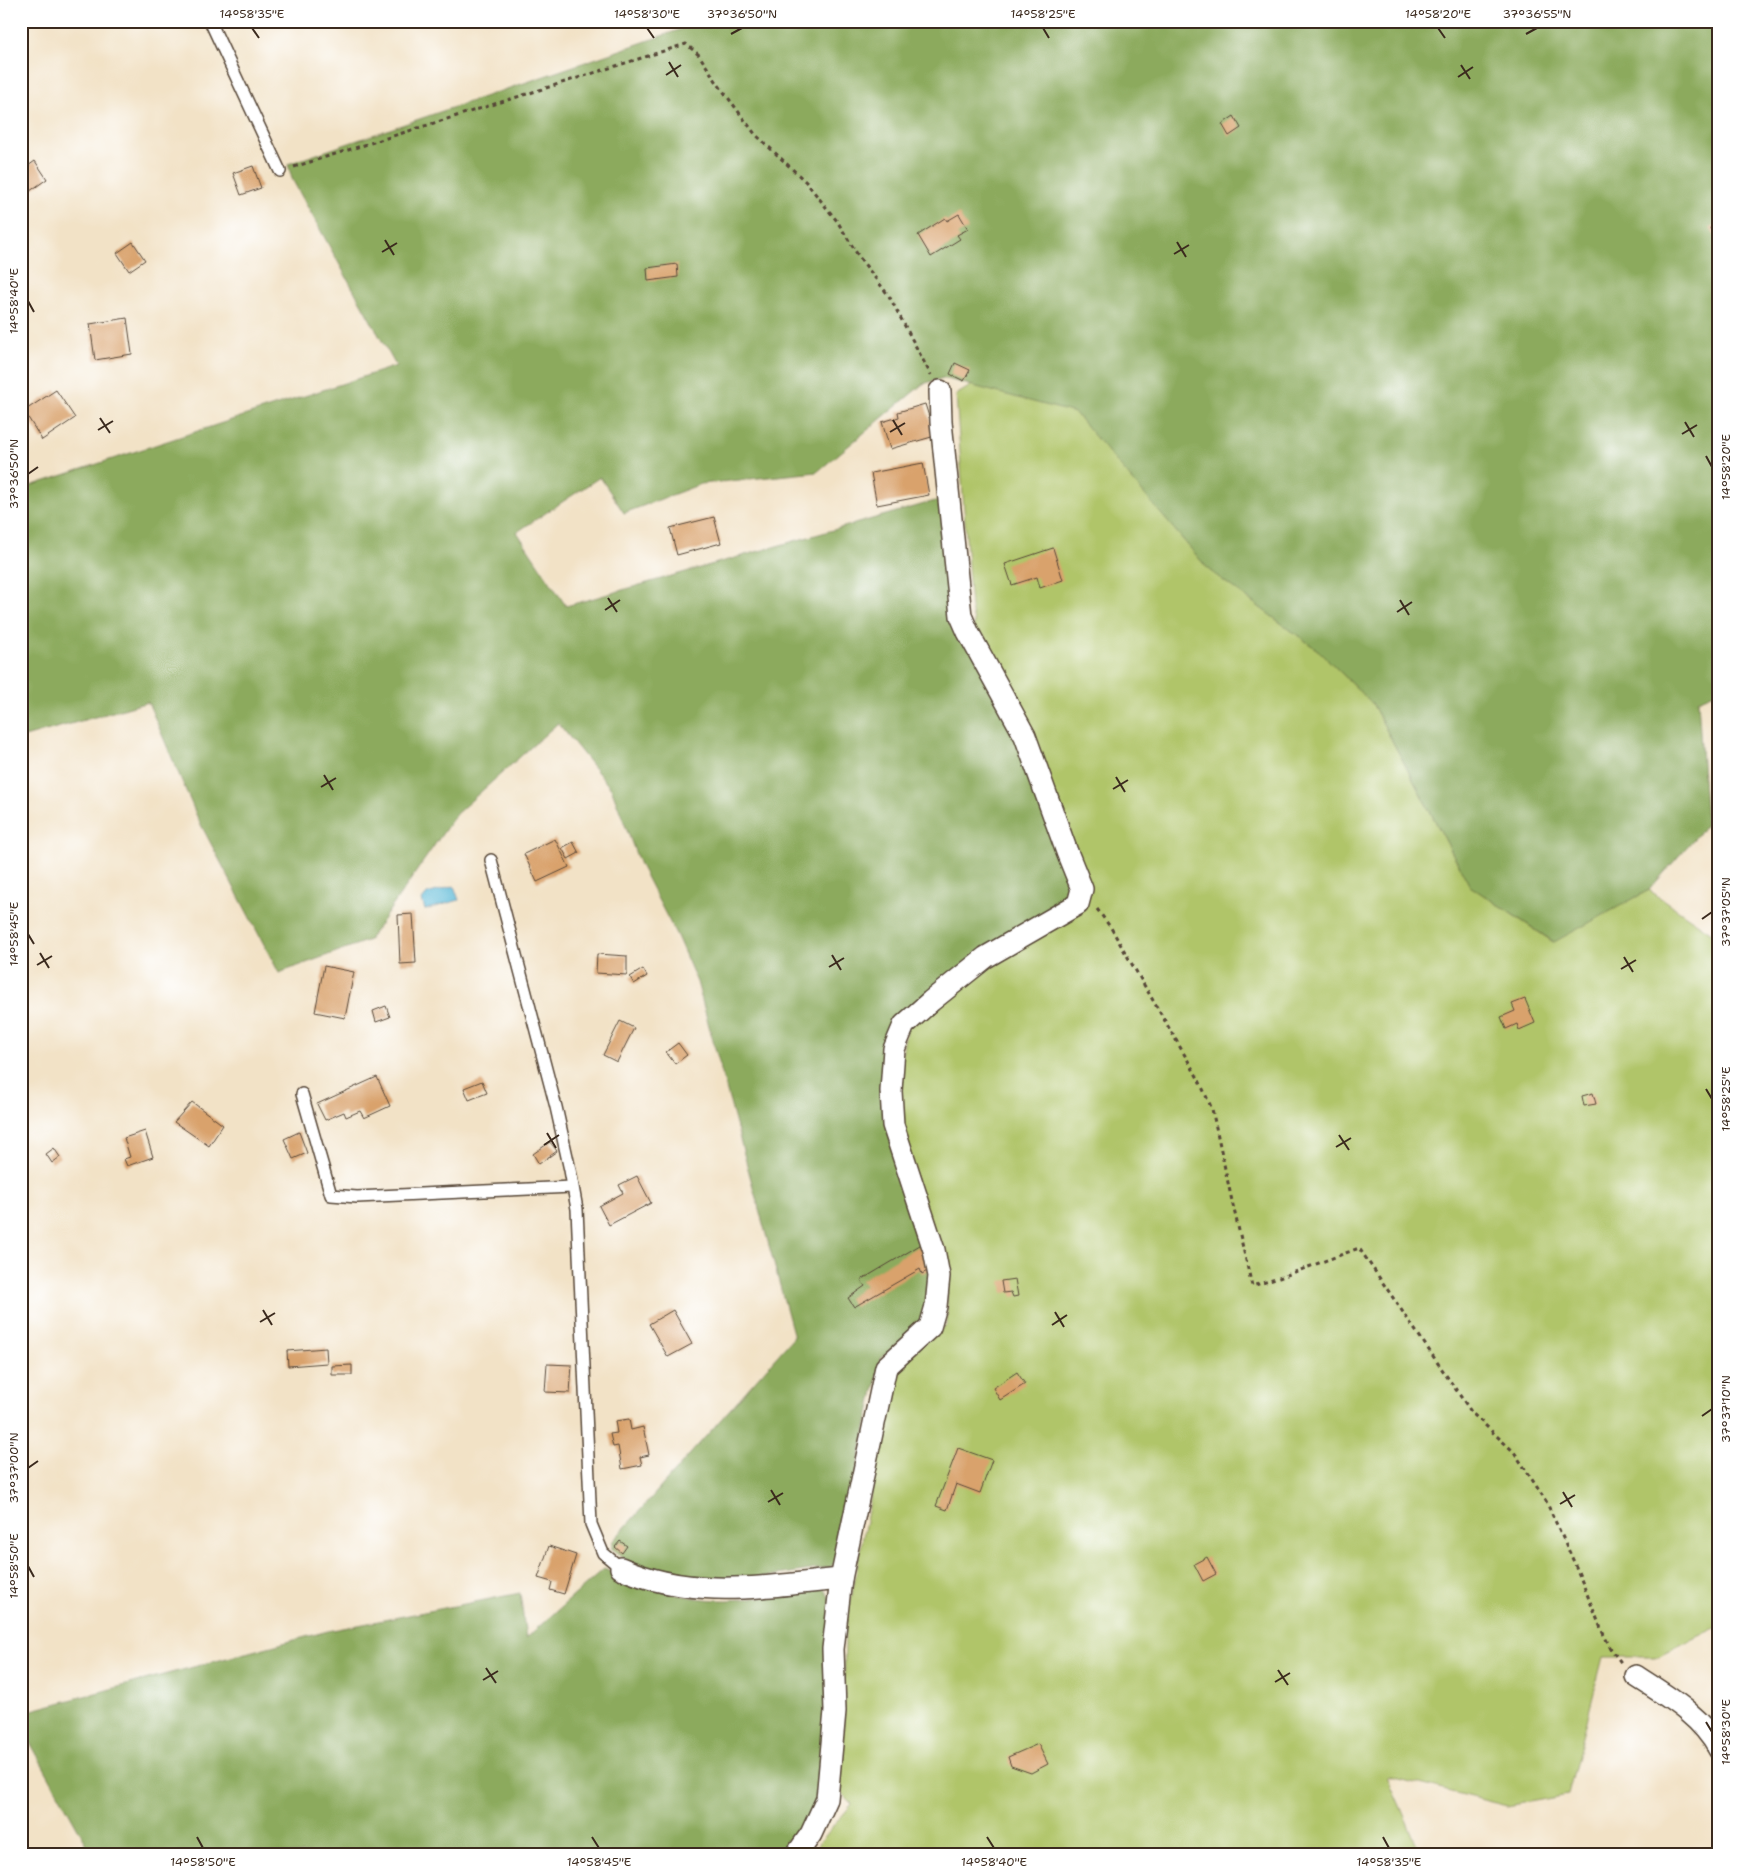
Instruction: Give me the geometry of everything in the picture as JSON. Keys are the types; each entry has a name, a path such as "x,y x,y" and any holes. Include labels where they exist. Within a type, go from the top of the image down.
{"street":[{"path":"797,1854 811,1834 827,1799 835,1711 833,1649 841,1580 886,1367 930,1327 936,1306 939,1276 934,1250 893,1126 891,1091 894,1049 904,1025 930,1001 986,957 1078,904 1082,889 1066,852 1025,736 961,616 941,422 940,391"},
{"path":"621,1568 643,1578 682,1586 726,1590 841,1580"},
{"path":"1636,1676 1668,1696 1689,1713 1719,1749"}],"lane":[{"path":"210,21 280,171"},
{"path":"491,860 556,1107 570,1170 577,1209 591,1524 603,1553 621,1568"},
{"path":"302,1094 331,1195 357,1197 572,1187"}],"path":[{"path":"280,171 686,44 699,55 755,134 806,182 837,221 859,258 889,296 940,391"},
{"path":"1082,889 1111,928 1198,1078 1212,1109 1252,1286 1280,1278 1359,1248 1472,1413 1514,1452 1546,1501 1611,1649 1623,1665 1636,1676"}],"green space":[{"path":"705,21 1719,21 1719,691 1698,700 1706,825 1649,890 1554,942 1470,886 1372,703 1319,651 1209,570 1075,413 943,378 923,384 817,472 701,484 624,513 600,477 517,532 566,606 942,499 955,616 1019,739 1075,882 1070,899 891,1031 884,1109 932,1279 926,1319 881,1358 838,1558 831,1567 730,1582 636,1567 612,1549 612,1542 794,1337 697,982 677,936 640,865 612,790 558,723 456,814 369,940 279,973 199,821 148,702 21,738 21,489 396,366 292,179 288,164"},
{"path":"972,385 1076,413 1209,570 1319,651 1372,703 1470,886 1553,942 1649,890 1719,938 1719,1626 1656,1657 1603,1657 1568,1795 1507,1806 1387,1776 1421,1854 810,1854 852,1804 839,1791 844,1716 845,1631 894,1375 901,1363 947,1324 947,1293 899,1123 896,1091 974,622 971,608 956,395"},
{"path":"604,1569 664,1591 695,1598 727,1600 823,1588 830,1598 828,1714 818,1794 805,1832 787,1854 92,1854 21,1726 21,1713 328,1631 520,1593 526,1638"}],"water":[{"path":"454,886 459,900 425,910 422,900 427,894"}],"building":[{"path":"1234,116 1241,128 1229,136 1222,124"},
{"path":"35,161 47,179 23,196 26,200 21,203 21,171"},
{"path":"253,166 261,188 241,195 233,173"},
{"path":"959,214 968,229 957,235 960,239 931,257 918,235 945,218 947,221"},
{"path":"1719,224 1719,243 1710,228"},
{"path":"133,242 145,260 129,271 117,253"},
{"path":"677,264 678,277 648,281 647,268"},
{"path":"127,318 132,354 95,360 90,324"},
{"path":"955,363 970,370 964,381 950,374"},
{"path":"56,390 75,418 42,440 24,411"},
{"path":"925,404 935,436 890,449 882,422 899,417 898,412"},
{"path":"923,463 929,495 877,505 871,473"},
{"path":"714,517 721,543 677,555 670,528"},
{"path":"1053,548 1063,580 1040,588 1037,577 1012,585 1005,564"},
{"path":"555,839 569,867 537,882 524,854"},
{"path":"573,842 579,853 568,859 562,848"},
{"path":"413,914 416,963 400,964 398,915"},
{"path":"597,954 627,956 627,975 596,973"},
{"path":"324,966 354,972 345,1018 315,1012"},
{"path":"643,969 647,976 634,984 630,977"},
{"path":"1525,999 1535,1023 1519,1030 1517,1024 1506,1029 1501,1017 1515,1011 1512,1004"},
{"path":"386,1006 390,1017 376,1022 373,1011"},
{"path":"620,1021 634,1028 617,1062 603,1055"},
{"path":"678,1043 687,1055 675,1064 666,1052"},
{"path":"377,1077 390,1106 364,1118 360,1111 346,1117 344,1112 325,1120 317,1104"},
{"path":"482,1081 487,1093 469,1100 464,1088"},
{"path":"1593,1093 1596,1104 1584,1106 1582,1096"},
{"path":"192,1102 223,1125 209,1146 174,1122"},
{"path":"145,1131 153,1157 127,1166 124,1159 130,1157 124,1138"},
{"path":"299,1132 307,1153 293,1159 284,1139"},
{"path":"550,1142 557,1151 539,1164 533,1154"},
{"path":"54,1148 60,1157 52,1163 46,1154"},
{"path":"637,1176 651,1203 609,1225 599,1206 623,1193 619,1185"},
{"path":"925,1242 934,1267 922,1274 920,1269 854,1307 848,1298 865,1286 861,1280"},
{"path":"1015,1279 1018,1296 1013,1297 1011,1292 1003,1293 1001,1281"},
{"path":"673,1310 692,1344 668,1357 649,1324"},
{"path":"326,1348 327,1363 288,1366 287,1351"},
{"path":"547,1364 572,1365 570,1393 545,1392"},
{"path":"352,1365 352,1375 332,1375 332,1366"},
{"path":"1017,1372 1025,1384 1000,1400 993,1388"},
{"path":"629,1419 631,1430 643,1427 649,1455 640,1457 642,1465 622,1469 618,1446 613,1447 610,1434 617,1433 615,1421"},
{"path":"958,1448 992,1460 980,1493 956,1484 947,1510 936,1506"},
{"path":"620,1541 627,1546 622,1553 615,1547"},
{"path":"549,1546 576,1555 564,1594 550,1590 552,1582 538,1578"},
{"path":"1207,1557 1216,1574 1203,1581 1194,1564"},
{"path":"1038,1744 1048,1764 1031,1773 1011,1766 1008,1757"}]}
